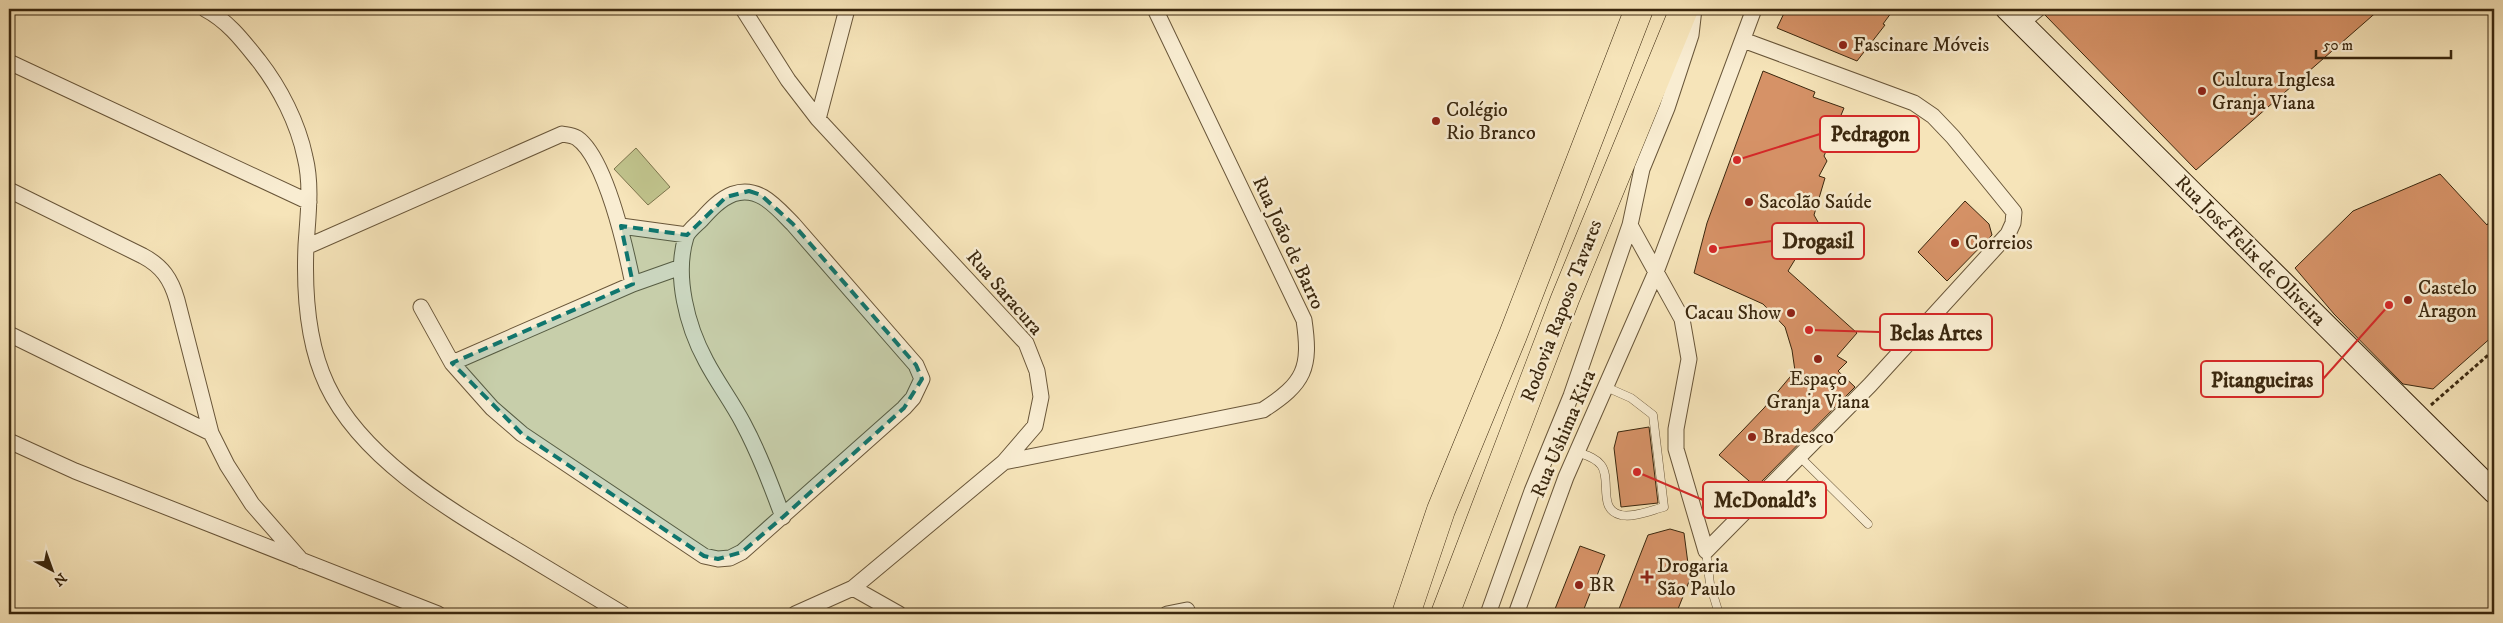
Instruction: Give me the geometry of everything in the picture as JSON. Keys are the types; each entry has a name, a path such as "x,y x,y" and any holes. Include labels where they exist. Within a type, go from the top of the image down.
{"highway":[{"name":"Rodovia Raposo Tavares","path":"1406,614 1441,510 1513,335 1639,9"},
{"name":"Rodovia Raposo Tavares","path":"1445,614 1565,299 1684,9"}],"main road":[{"name":"Rua José Felix de Oliveira","path":"2014,16 2139,142 2238,236 2494,492"}],"street":[{"path":"205,9 219,16 240,37 265,69 282,97 306,158 309,202 306,247 306,300 314,344 326,385 347,419 387,460 442,504 623,614"},
{"name":"Rua Saracura","path":"743,9 788,80 818,119 1026,343 1038,370 1041,397 1035,426 1004,462 853,588 795,614"},
{"path":"818,119 847,9"},
{"name":"Rua João de Barro","path":"1004,462 1263,410 1287,395 1302,372 1308,349 1304,320 1155,9"},
{"path":"1488,614 1532,491 1571,396 1630,225 1642,168 1667,108 1691,35 1694,9"},
{"name":"Rua Ushima Kira","path":"1516,614 1577,452 1656,272 1754,9"},
{"path":"2014,16 2038,9"},
{"path":"1630,225 1682,319 1689,359 1676,429 1676,449 1706,551 1870,384 2008,234 2014,223 2014,212 1953,137 1933,116 1914,103 1743,40"},
{"path":"9,62 309,202"},
{"path":"306,247 562,134 577,138 588,150 595,162 621,226 633,284"},
{"path":"9,190 143,256 157,264 166,273 173,285 211,433 227,465 252,504 302,561"},
{"path":"421,307 452,363 492,408 522,434 704,556 718,559 736,555 783,517 904,408 913,398 922,379 916,365 792,224 771,202 761,195 749,191 726,197 687,235 681,267 689,319 705,360 742,421 764,466 783,517"},
{"path":"621,226 687,235"},
{"path":"452,363 633,284 681,267"},
{"path":"9,334 211,433"},
{"path":"9,441 50,461 438,614"},
{"path":"853,588 899,614"},
{"path":"1167,614 1187,610"}],"lane":[{"path":"1577,452 1595,459 1602,465 1606,476 1608,506 1614,513 1623,516 1664,507 1653,415 1631,398 1606,387"},
{"path":"1799,456 1868,524"},
{"path":"1706,551 1710,584 1719,614"}],"path":[{"path":"2417,416 2494,350"}],"highlighted area":[{"path":"749,191 761,195 793,224 916,365 922,379 904,408 783,517 742,552 718,559 704,556 522,434 452,363 633,284 621,226 687,235 726,197"}],"green space":[{"path":"636,148 670,187 648,205 614,169"}],"building":[{"name":"Fascinare Móveis","path":"1786,9 1894,9 1883,24 1885,25 1857,61 1777,28"},
{"name":"Cultura Inglesa Granja Viana","path":"2047,9 2380,9 2196,170 2045,15"},
{"path":"1763,71 1815,92 1813,97 1844,108 1824,156 1827,161 1819,176 1825,178 1814,215 1818,222 1788,271 1857,333 1837,356 1847,362 1838,371 1855,387 1756,487 1719,455 1764,408 1795,371 1792,350 1785,327 1763,304 1694,273 1707,223"},
{"name":"Castelo Aragon","path":"2440,174 2487,225 2494,215 2494,335 2433,389 2403,384 2334,314 2295,268 2353,211"},
{"name":"Correios","path":"1965,201 1989,224 1992,235 1947,281 1918,252"},
{"path":"1649,427 1658,503 1621,507 1614,448 1618,432"},
{"path":"1670,529 1684,533 1690,579 1676,614 1617,614 1648,535"},
{"name":"BR","path":"1580,546 1605,555 1582,614 1553,614"}],"place":[{"name":"Fascinare Móveis","path":"1843,45"},
{"name":"Cultura Inglesa Granja Viana","path":"2202,91"},
{"name":"Colégio Rio Branco","path":"1436,121"},
{"name":"Pedragon","path":"1737,160"},
{"name":"Sacolão Saúde","path":"1749,202"},
{"name":"Correios","path":"1955,243"},
{"name":"Drogasil","path":"1713,249"},
{"name":"Castelo Aragon","path":"2408,300"},
{"name":"Pitangueiras","path":"2389,305"},
{"name":"Cacau Show","path":"1791,313"},
{"name":"Belas Artes","path":"1809,330"},
{"name":"Espaço Granja Viana","path":"1818,359"},
{"name":"Bradesco","path":"1752,437"},
{"name":"McDonald's","path":"1637,472"},
{"name":"Drogaria São Paulo","path":"1647,577"},
{"name":"BR","path":"1579,585"}]}
